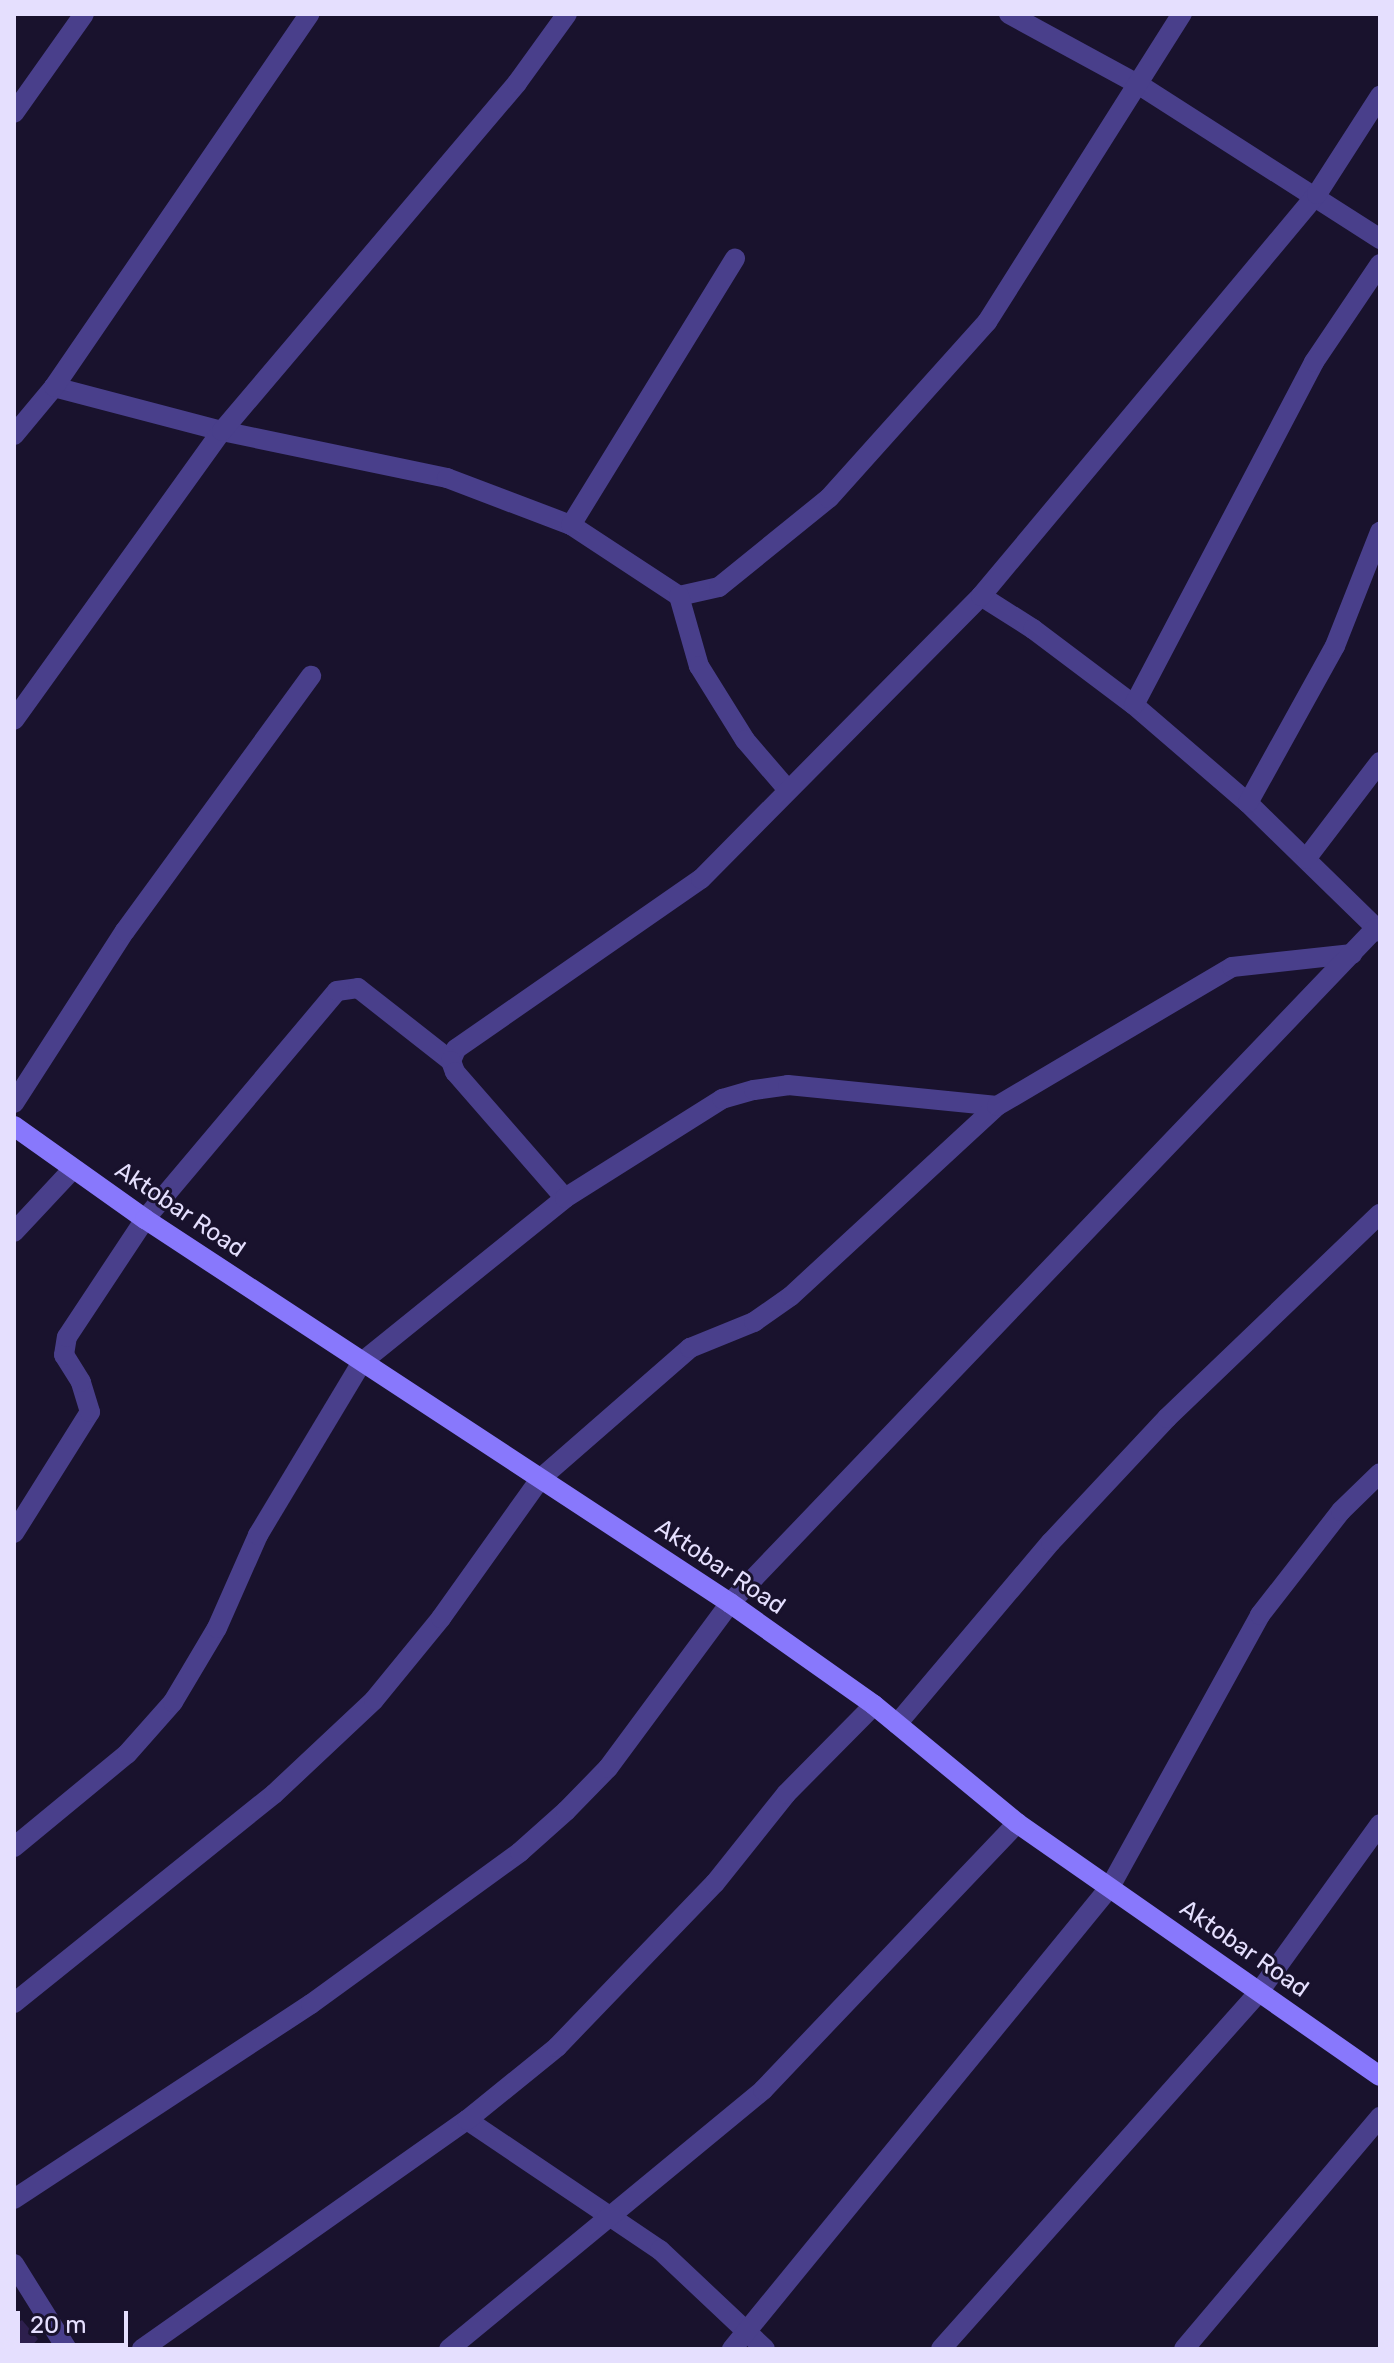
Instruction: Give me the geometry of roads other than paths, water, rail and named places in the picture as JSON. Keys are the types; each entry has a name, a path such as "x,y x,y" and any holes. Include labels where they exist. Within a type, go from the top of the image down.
{"street":[{"path":"14,113 84,14"},
{"path":"17,424 54,387 309,14"},
{"path":"14,720 222,431 517,83 567,14"},
{"path":"1009,14 1141,86 1317,194 1380,239"},
{"path":"679,596 719,587 829,498 987,322 1141,86 1182,14"},
{"path":"451,1061 456,1049 701,879 981,596 1317,194 1380,96"},
{"path":"571,525 735,258"},
{"path":"1134,705 1314,362 1380,264"},
{"path":"54,387 222,431 447,478 571,525 679,596 699,666 745,740 788,790"},
{"path":"1248,803 1335,646 1380,532"},
{"path":"14,2199 311,2004 520,1852 608,1768 730,1603 1378,930 1248,803 1134,705 1033,629 981,596"},
{"path":"14,1103 125,931 311,676"},
{"path":"1306,859 1380,762"},
{"path":"14,2003 274,1794 374,1700 441,1618 541,1478 690,1348 754,1322 791,1296 997,1106 1232,967 1352,954"},
{"path":"14,1533 90,1412 88,1397 64,1355 67,1337 145,1219 337,991 358,988 451,1061 455,1072 565,1198"},
{"path":"14,1847 127,1754 173,1702 217,1628 258,1535 362,1362 565,1198 722,1099 754,1090 788,1085 997,1106"},
{"name":"Aktobar Road","path":"14,1126 145,1219 730,1603 874,1705 1017,1823 1380,2076"},
{"path":"14,1232 73,1169"},
{"path":"897,1724 1051,1542 1167,1418 1380,1214"},
{"path":"739,2342 1110,1887 1260,1615 1341,1511 1380,1473"},
{"path":"142,2349 467,2120 557,2047 715,1883 786,1794 874,1705"},
{"path":"449,2349 763,2090 1017,1823"},
{"path":"941,2349 1259,1992 1380,1824"},
{"path":"1184,2349 1380,2117"},
{"path":"467,2120 660,2250 739,2342 765,2349"},
{"path":"14,2264 67,2349"}]}
